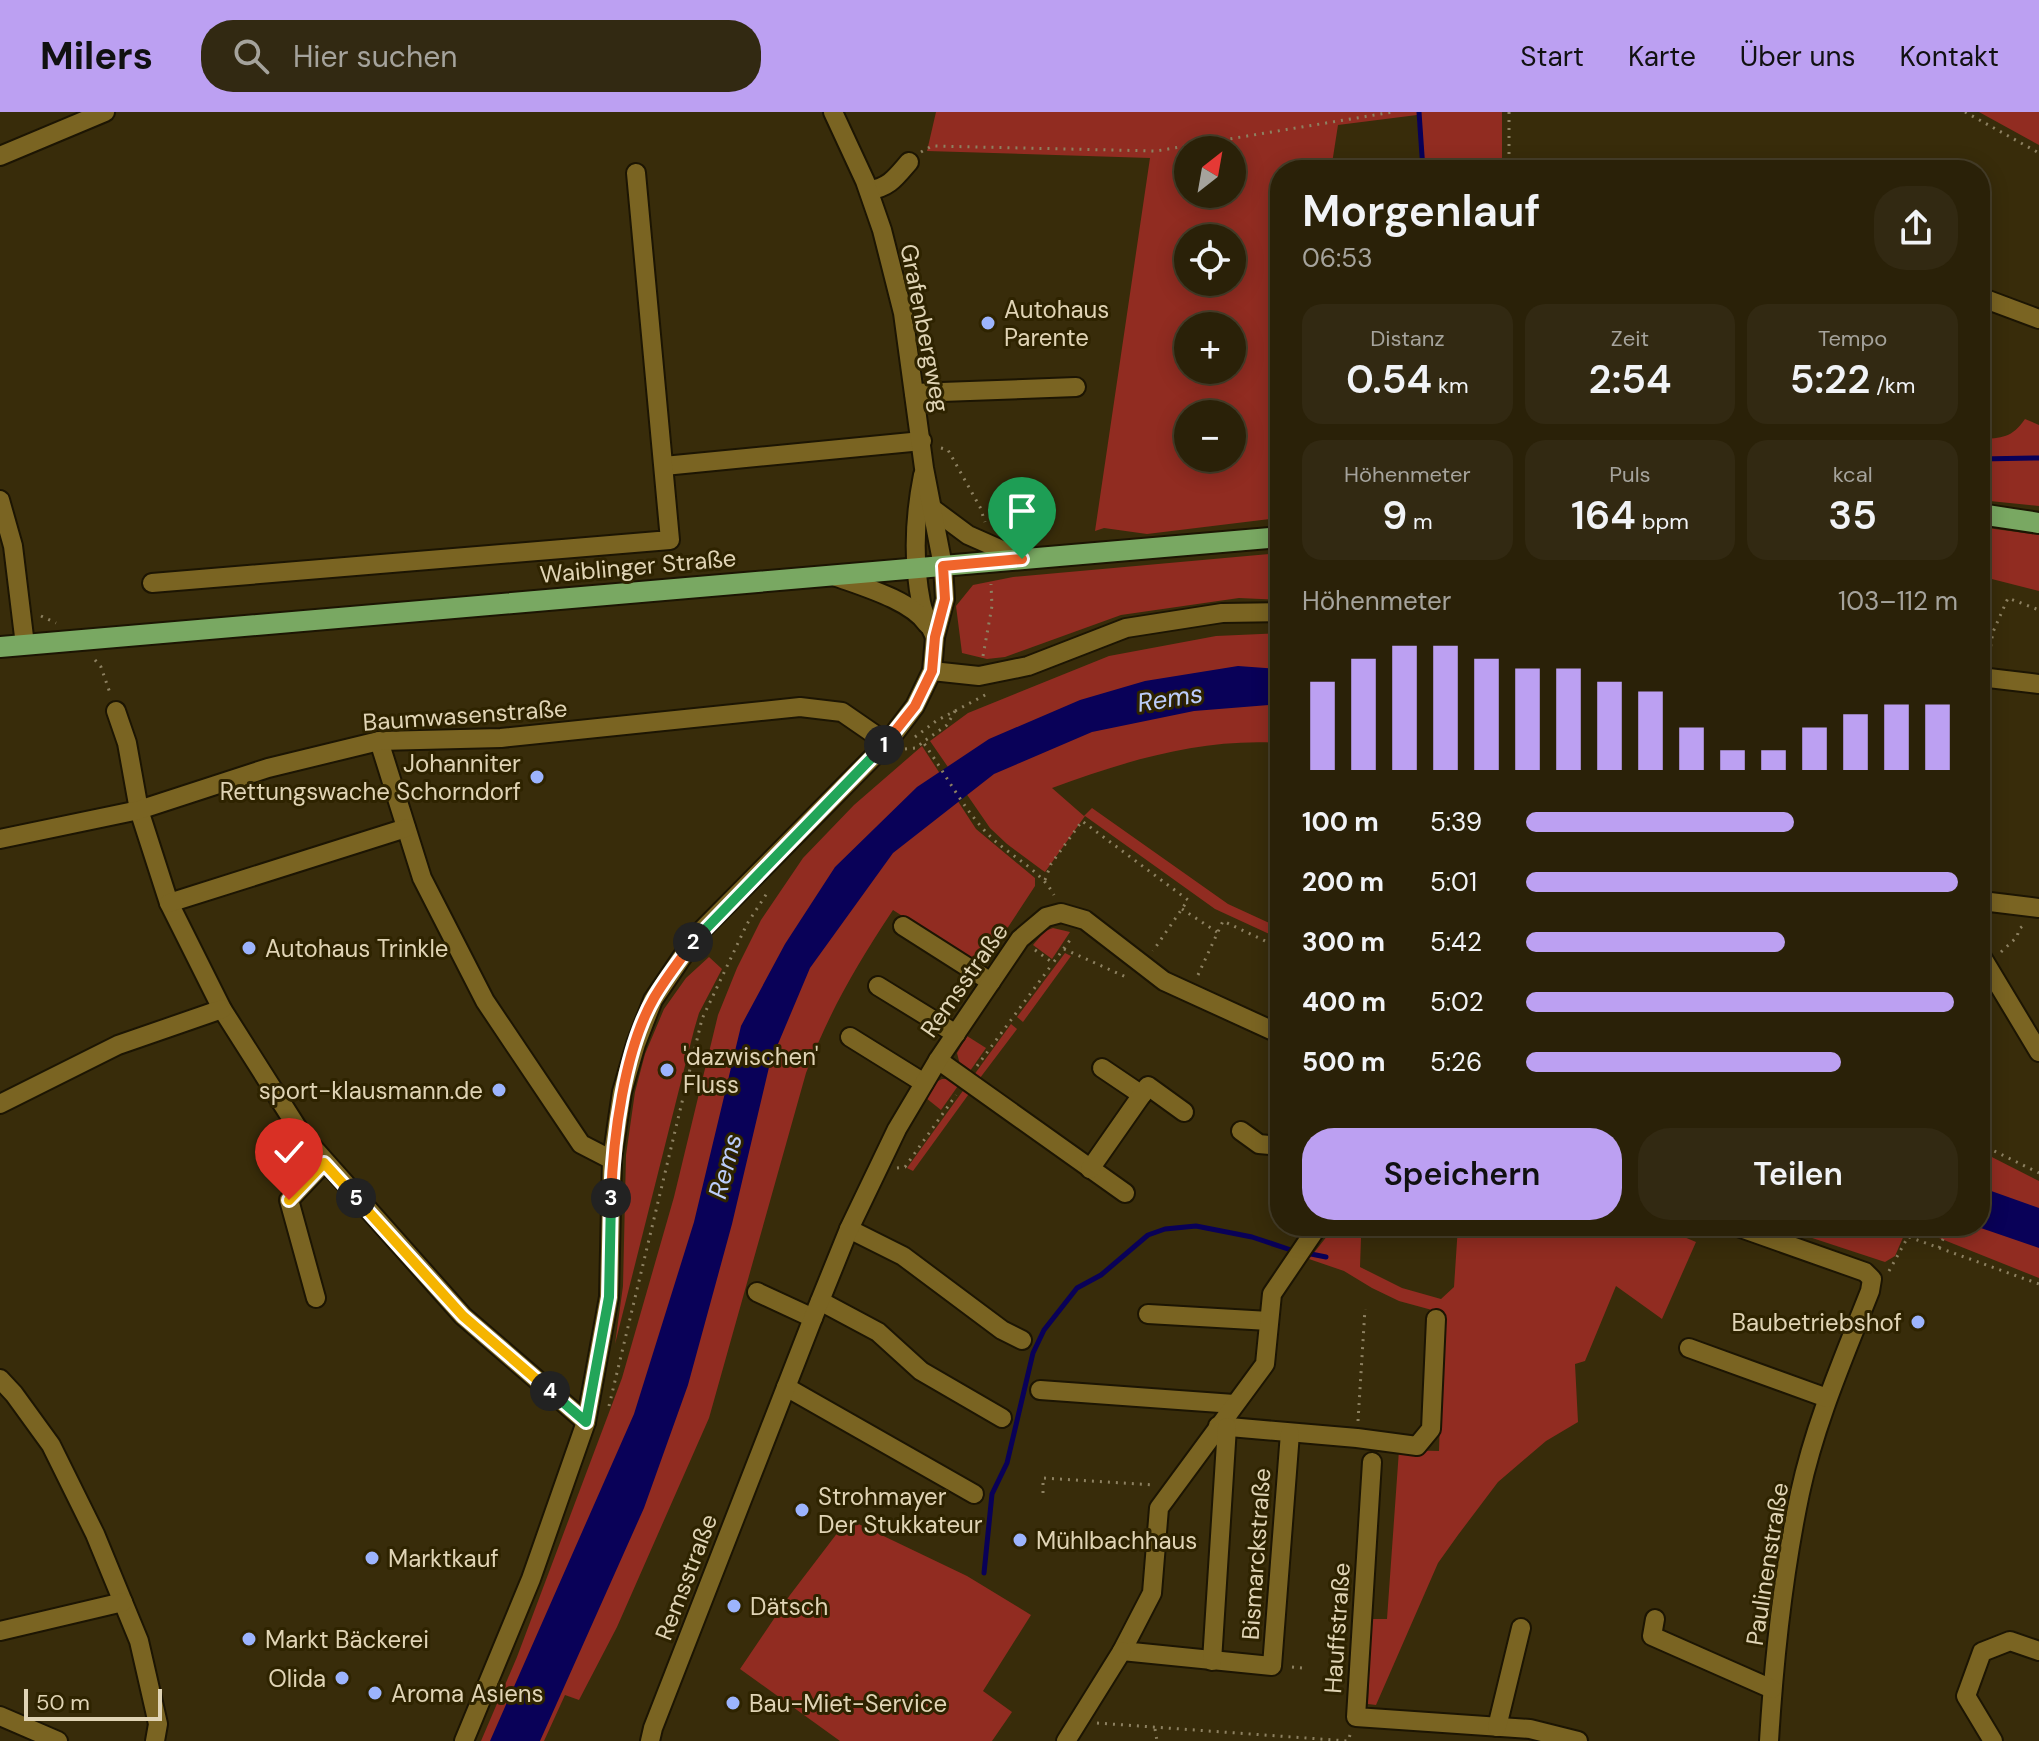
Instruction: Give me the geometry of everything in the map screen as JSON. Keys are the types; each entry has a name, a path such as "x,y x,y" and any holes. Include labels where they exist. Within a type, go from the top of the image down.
{"main road":[{"path":"1990,516 2039,523"},
{"name":"Waiblinger Straße","path":"0,647 1270,538"}],"street":[{"path":"0,156 105,112"},
{"name":"Grafenbergweg","path":"833,112 869,190 903,313 924,468 943,566 945,599 935,637 932,671"},
{"path":"869,190 881,189 891,183 909,162"},
{"path":"152,583 670,540 636,173"},
{"path":"1990,301 2039,319"},
{"path":"914,393 1076,387"},
{"path":"664,466 922,441"},
{"name":"Grafenbergweg","path":"924,468 918,500 917,568 921,605 935,637"},
{"path":"0,500 25,645"},
{"path":"933,509 968,535 1022,559"},
{"path":"833,575 877,591 921,615 935,637"},
{"path":"464,1741 531,1579 586,1422 609,1297 612,1160 622,1092 653,1000 697,935 893,747 932,671 979,676 1028,666 1126,628 1222,613 1270,612"},
{"path":"1990,678 2039,684"},
{"name":"Baumwasenstraße","path":"0,839 139,810 268,768 379,741 501,738 800,707 842,712 893,747"},
{"path":"116,711 127,743 139,810 169,903 222,1009 302,1135 463,1316 586,1422"},
{"path":"379,741 422,878 485,1001 581,1144 612,1160"},
{"path":"169,903 406,828"},
{"path":"1990,902 2039,908"},
{"path":"1061,913 1085,920 1138,973 1164,981 1270,1029"},
{"name":"Remsstraße","path":"650,1741 816,1309 849,1229 897,1129 938,1060 1020,939 1046,917 1061,913"},
{"path":"903,926 991,982"},
{"path":"1990,971 2039,1052"},
{"path":"878,986 956,1034"},
{"path":"0,1104 118,1045 222,1009"},
{"path":"850,1037 924,1083"},
{"name":"Remsstraße","path":"938,1060 1125,1193"},
{"path":"1102,1068 1142,1095"},
{"path":"1090,1169 1148,1086 1184,1112"},
{"path":"1241,1131 1259,1144 1270,1145"},
{"path":"316,1298 289,1200 324,1163"},
{"path":"849,1229 903,1256 1002,1330 1022,1340"},
{"path":"1066,1741 1122,1651 1152,1593 1159,1508 1223,1426 1234,1404 1265,1364 1272,1294 1311,1236"},
{"path":"1763,1236 1865,1272 1872,1279"},
{"name":"Paulinenstraße","path":"1769,1741 1772,1689 1800,1491 1827,1398 1872,1279"},
{"path":"757,1292 878,1332 921,1371 1002,1418"},
{"path":"1148,1314 1269,1321"},
{"path":"1223,1426 1417,1446 1431,1429 1436,1319"},
{"path":"1689,1348 1827,1398"},
{"path":"0,1379 51,1445 95,1534 139,1641 158,1724 155,1741"},
{"path":"786,1387 974,1494"},
{"path":"1040,1390 1234,1404"},
{"name":"Bismarckstraße","path":"1212,1661 1223,1426"},
{"name":"Bismarckstraße","path":"1122,1651 1272,1666 1290,1433"},
{"name":"Hauffstraße","path":"1372,1462 1356,1717 1530,1729 1578,1741"},
{"path":"0,1631 123,1602"},
{"path":"1655,1619 1652,1636 1772,1689"},
{"path":"1497,1727 1521,1628"},
{"path":"1993,1741 1966,1696 1982,1652 2010,1641 2039,1651"},
{"path":"0,1716 58,1741"}],"path":[{"path":"909,162 932,146 1156,151 1393,112"},
{"path":"1509,112 1509,160"},
{"path":"1965,112 2039,153"},
{"path":"922,441 948,450 980,507 988,529"},
{"path":"979,676 992,606 991,584"},
{"path":"1990,646 2008,598 2039,610"},
{"path":"22,615 42,616 55,623 79,625 80,640 101,667 116,711"},
{"path":"893,747 978,699"},
{"path":"916,748 947,725 957,709"},
{"path":"923,742 993,840 1045,880 1061,913"},
{"path":"1045,880 1051,864 1082,821 1188,900 1138,973 1064,949"},
{"path":"609,1407 702,1019 747,924 773,885"},
{"path":"1182,909 1217,932"},
{"path":"1020,939 1053,963 1085,920"},
{"path":"1189,993 1223,921 1270,943"},
{"path":"1990,954 2017,937"},
{"path":"1990,1149 2039,1173"},
{"path":"1939,1248 1944,1236"},
{"path":"1872,1279 1891,1270 1909,1237 2039,1284"},
{"path":"1357,1438 1365,1309"},
{"path":"1043,1493 1043,1478 1174,1486"},
{"path":"1079,1722 1271,1738 1348,1741 1356,1717"},
{"path":"1155,1727 1157,1741"}],"shaded area":[{"path":"936,112 1502,112 1502,160 1421,160 1417,115 1338,125 1333,160 1270,160 1270,519 1147,534 1104,528 1095,531 1150,158 927,151"},
{"path":"1979,112 2039,112 2039,145"},
{"path":"2025,419 2039,425 2039,506 1990,501 1990,438 2006,436"},
{"path":"1990,528 2039,535 2039,591 1990,579"},
{"path":"1270,554 1270,600 1239,598 1121,615 1005,657 987,659 962,653 956,606 973,585 1013,577"},
{"path":"1270,633 1270,743 1192,748 1107,769 1052,788 1084,816 1092,808 1228,904 1270,923 1270,934 1215,909 1085,816 1045,872 990,828 930,741 968,713 1109,656 1216,636"},
{"path":"922,746 976,829 1035,878 1035,886 982,967 893,910 880,930 834,1009 806,1073 709,1418 617,1627 579,1700 565,1695 544,1741 481,1741 517,1657 622,1378 674,1197 718,1015 737,968 761,920 803,858 854,805"},
{"path":"1053,928 1070,932 1052,959 1033,945 1045,931"},
{"path":"1065,953 1071,956 1023,1022 1017,1017"},
{"path":"709,957 722,969 699,1013 694,1030 615,1344 623,1286 626,1155 635,1092 645,1054 664,1009 686,978"},
{"path":"1011,1024 1017,1029 980,1078 974,1075"},
{"path":"967,1036 986,1048 970,1071 960,1065 957,1053"},
{"path":"942,1079 960,1083 941,1110 926,1098 934,1083"},
{"path":"965,1088 971,1091 913,1171 907,1168"},
{"path":"1990,1156 2039,1181 2039,1278 1934,1236 1990,1236"},
{"path":"1327,1236 1359,1236 1360,1267 1402,1288 1441,1299 1454,1287 1457,1236 1682,1236 1696,1242 1662,1319 1616,1286 1585,1361 1575,1364 1578,1422 1546,1441 1498,1482 1438,1563 1376,1705 1368,1704 1371,1619 1387,1619 1399,1450 1439,1451 1443,1313 1399,1301 1344,1271 1309,1259"},
{"path":"1806,1236 1904,1236 1895,1256 1885,1262"},
{"path":"848,1519 967,1576 1031,1615 983,1691 1012,1712 992,1741 840,1741 740,1669 790,1595"}],"water":[{"name":"Rems","path":"1238,666 1270,668 1270,705 1194,711 1092,732 994,774 893,853 810,968 770,1063 732,1224 688,1385 644,1508 540,1741 490,1741 634,1414 694,1222 741,1026 785,944 835,867 917,787 989,739 1080,700 1145,681"},
{"path":"1990,1191 2039,1208 2039,1248 1990,1231"}],"waterway":[{"path":"1419,112 1422,160"},
{"path":"1990,459 2039,458"},
{"path":"984,1573 992,1494 1007,1463 1033,1353 1044,1330 1077,1288 1101,1275 1148,1235 1165,1229 1196,1226 1326,1257"}],"place":[{"name":"Autohaus Parente","path":"988,323"},
{"name":"Johanniter Rettungswache Schorndorf","path":"537,777"},
{"name":"Autohaus Trinkle","path":"249,948"},
{"name":"'dazwischen' Fluss","path":"667,1070"},
{"name":"sport-klausmann.de","path":"499,1090"},
{"name":"Baubetriebshof","path":"1918,1322"},
{"name":"Strohmayer Der Stukkateur","path":"802,1510"},
{"name":"Mühlbachhaus","path":"1020,1540"},
{"name":"Marktkauf","path":"372,1558"},
{"name":"Dätsch","path":"734,1606"},
{"name":"Markt Bäckerei","path":"249,1639"},
{"name":"Olida","path":"342,1678"},
{"name":"Aroma Asiens","path":"375,1693"},
{"name":"Bau-Miet-Service","path":"733,1703"}],"route":[{"path":"289,1200 324,1163 463,1316 586,1422 609,1297 612,1160 622,1092 653,1000 697,935 887,743 915,706 932,671 935,637 945,599 943,566 1022,559"}]}
